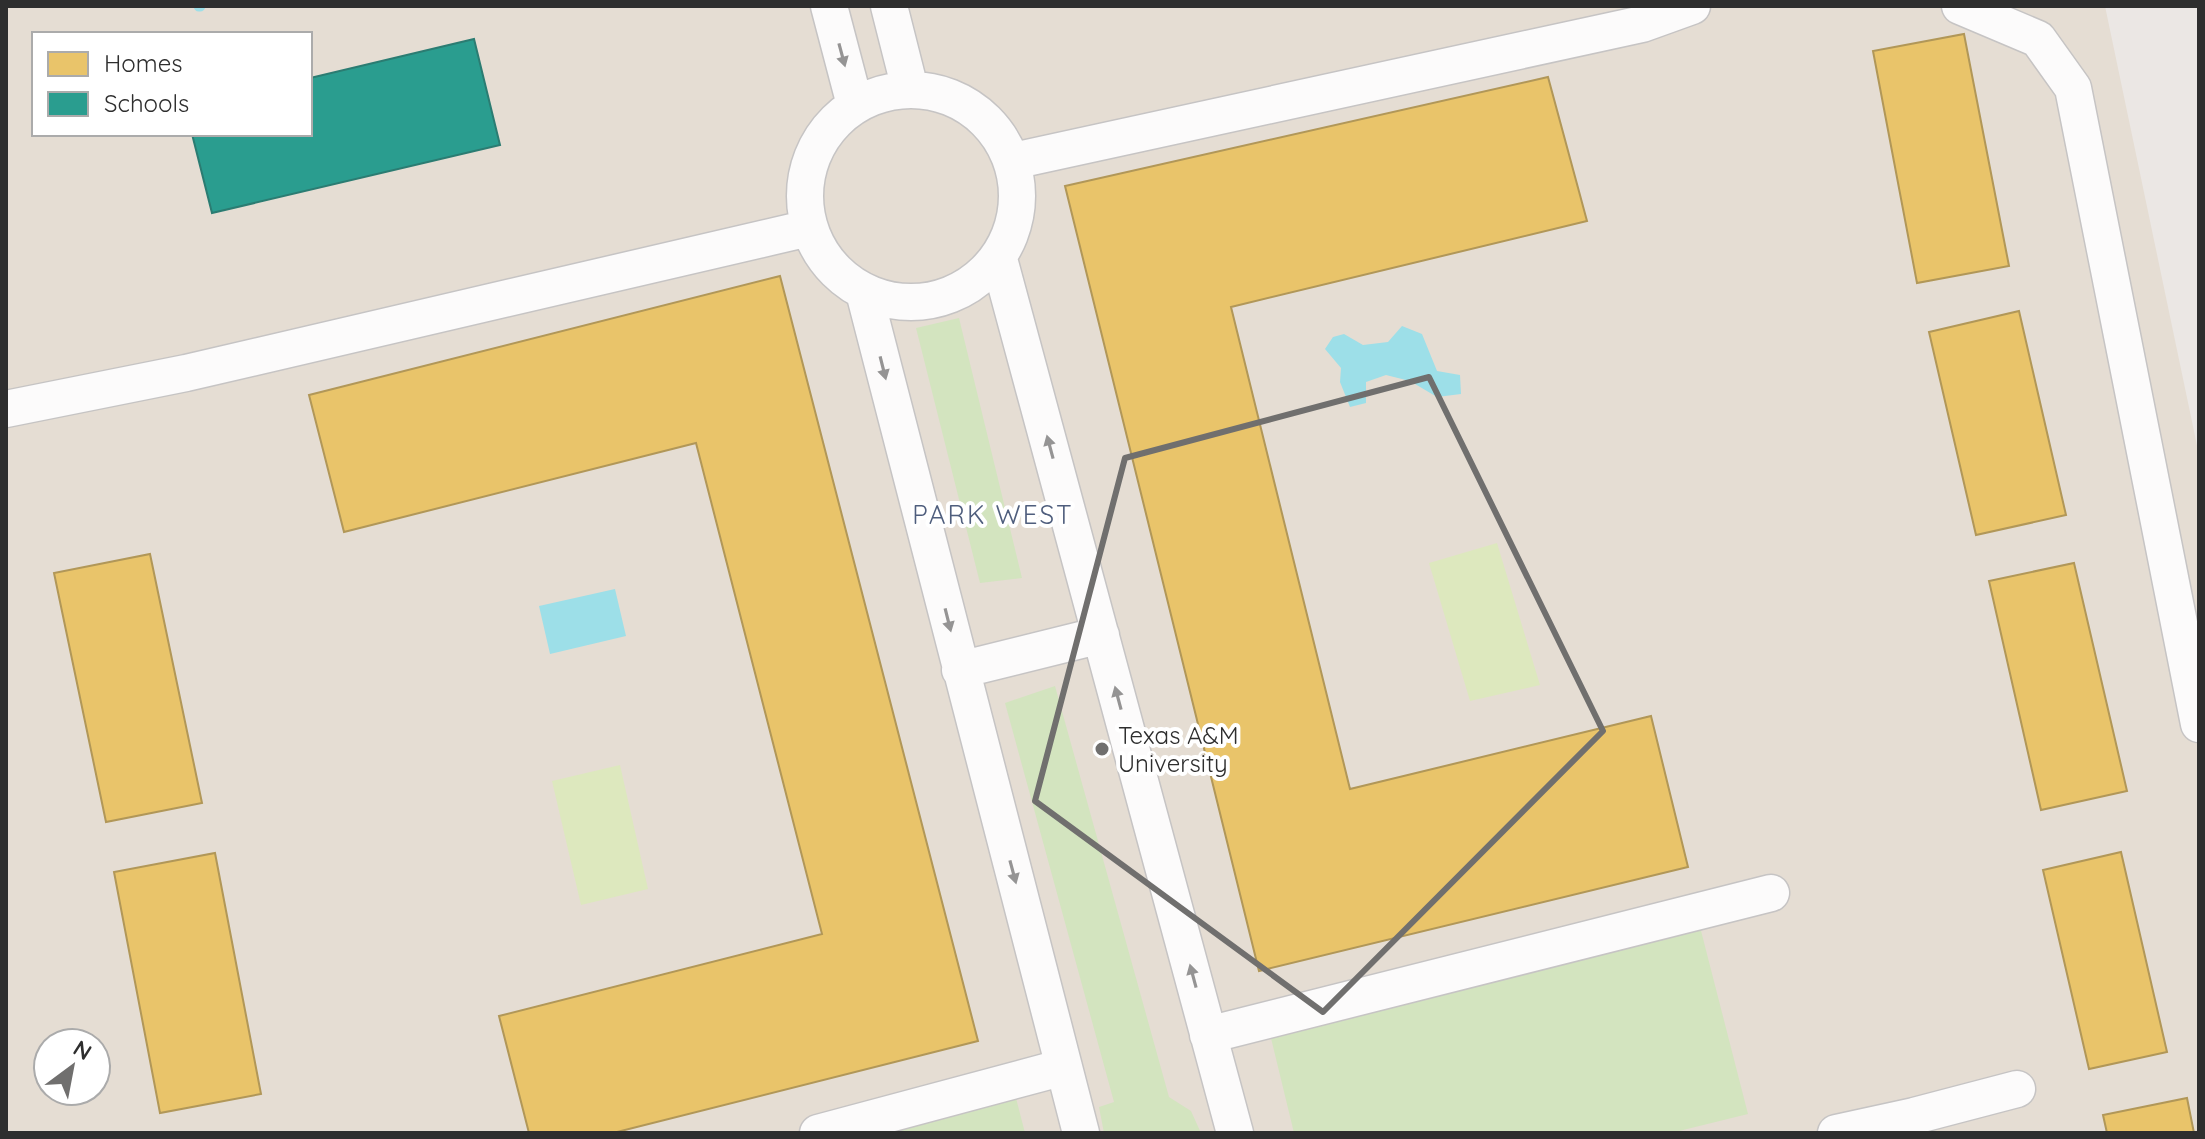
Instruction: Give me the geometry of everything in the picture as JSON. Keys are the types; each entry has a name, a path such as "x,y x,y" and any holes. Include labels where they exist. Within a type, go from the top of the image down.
{"street":[{"path":"829,6 855,105"},
{"path":"889,6 910,89"},
{"path":"1013,161 1642,24 1692,6"},
{"path":"1960,6 2038,39 2073,88 2199,724"},
{"path":"910,89 953,98 990,123 1013,161 1019,194 1014,229 999,259 972,285 938,300 900,303 864,292 840,276 821,254 809,228 804,193 811,159 828,128 855,105 881,93 910,89"},
{"path":"6,409 201,370 809,228"},
{"path":"999,259 1235,1133"},
{"path":"864,292 1081,1133"},
{"path":"960,670 1101,635"},
{"path":"1208,1035 1771,893"},
{"path":"818,1133 1064,1067"},
{"path":"1836,1133 2017,1089"}],"highlighted area":[{"path":"1429,377 1603,731 1323,1012 1035,801 1125,458"}],"shaded area":[{"name":"Texas A&M University","path":"6,6 2105,6 2199,455 2199,1133 6,1133"}],"green space":[{"path":"959,318 1022,578 980,583 916,328"},
{"path":"1497,543 1540,685 1470,701 1429,563"},
{"path":"1055,686 1169,1097 1191,1111 1201,1133 1104,1133 1099,1107 1114,1102 1005,703"},
{"path":"620,765 648,889 581,905 552,781"},
{"path":"1698,919 1748,1114 1671,1133 1294,1133 1269,1030"},
{"path":"1015,1094 1025,1133 872,1133"}],"water":[{"path":"1402,326 1422,334 1437,371 1460,375 1461,394 1437,397 1410,381 1386,375 1366,382 1366,403 1350,407 1340,382 1341,368 1325,349 1333,337 1344,334 1363,345 1388,342"},
{"path":"615,589 626,636 550,654 539,606"}],"building: Homes":[{"path":"1964,34 2009,266 1917,283 1873,51"},
{"path":"1548,77 1587,221 1231,307 1350,789 1651,716 1688,867 1259,971 1065,186"},
{"path":"780,276 978,1041 613,1133 529,1133 499,1016 822,934 696,443 344,532 309,395"},
{"path":"2019,311 2066,515 1976,535 1929,332"},
{"path":"150,554 202,803 106,822 54,573"},
{"path":"2074,563 2127,791 2041,810 1989,581"},
{"path":"2121,852 2167,1052 2089,1069 2043,870"},
{"path":"215,853 261,1094 160,1113 114,872"},
{"path":"2187,1098 2194,1133 2107,1133 2103,1115"}],"building: Schools":[{"path":"474,39 500,145 212,213 193,136 312,136 312,78"}],"place":[{"name":"Texas A&M University","path":"1102,749"}],"district":[{"name":"PARK WEST","path":"993,514"}]}
